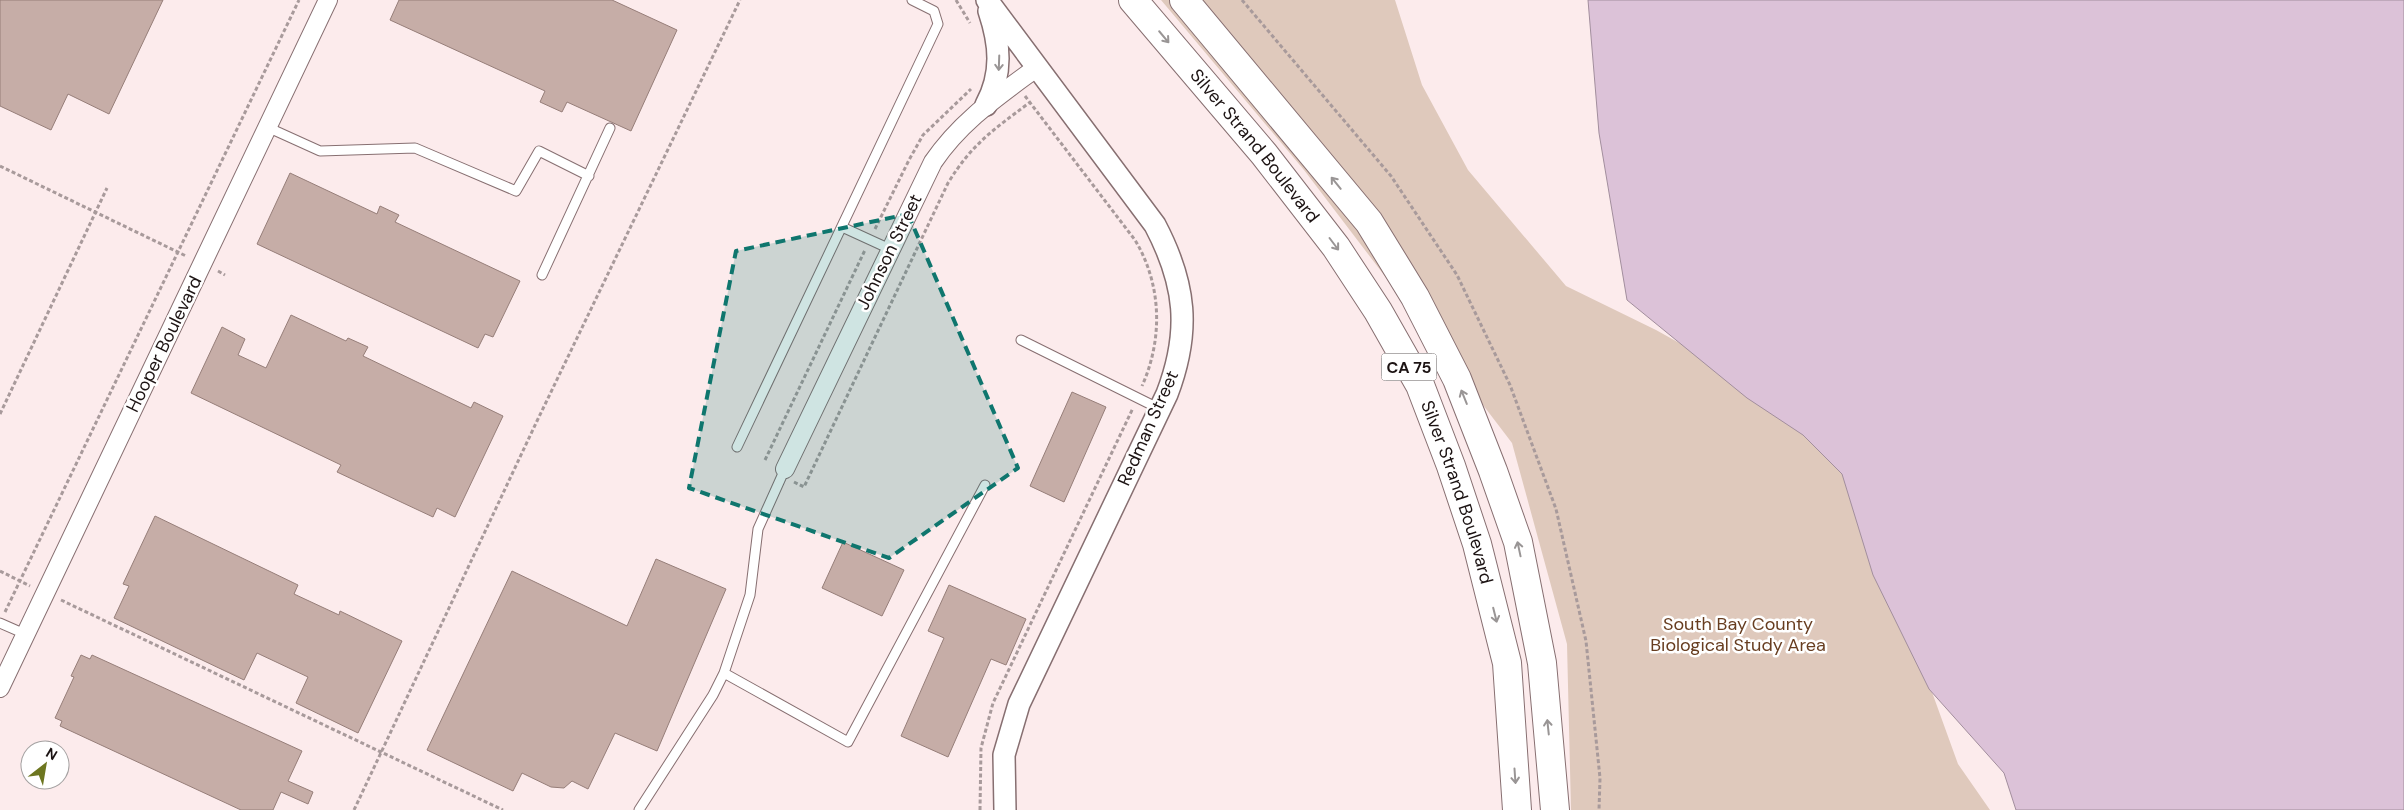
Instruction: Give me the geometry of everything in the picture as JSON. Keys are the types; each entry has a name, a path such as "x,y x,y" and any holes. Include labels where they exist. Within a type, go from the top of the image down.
{"highway":[{"name":"Silver Strand Boulevard","path":"1133,0 1264,154 1336,247 1378,311 1420,385 1451,466 1477,544 1507,663 1516,810"},
{"name":"CA 75","path":"1184,0 1369,222 1415,297 1457,379 1518,542 1542,663 1555,810"}],"street":[{"name":"Hooper Boulevard","path":"0,688 328,0"},
{"path":"983,0 990,12 999,57 995,85 986,105"},
{"name":"Redman Street","path":"987,0 1036,68 1155,224 1169,250 1177,275 1183,322 1177,365 1160,409 1019,704 1004,755 1006,810"},
{"name":"Johnson Street","path":"784,473 933,162 949,138 986,105 1036,68"}],"lane":[{"path":"737,447 938,24 934,11 912,0"},
{"path":"267,127 320,151 416,148 516,191 539,151 588,176"},
{"path":"542,275 610,128"},
{"path":"842,227 890,249"},
{"path":"1022,340 1160,409"},
{"path":"639,810 713,695 724,673 750,595 758,529 784,473"},
{"path":"724,673 848,742 985,485"},
{"path":"0,622 25,634"}],"path":[{"path":"4,614 299,0"},
{"path":"354,810 740,0"},
{"path":"956,0 972,28"},
{"path":"784,473 804,487 948,183 962,160 980,140 1029,103"},
{"path":"980,810 981,748 992,703 1138,397 1155,351 1157,331 1157,304 1152,278 1143,253 1135,240 1034,110"},
{"path":"0,166 189,258"},
{"path":"0,414 107,188"},
{"path":"218,271 225,275"},
{"path":"0,571 33,587"},
{"path":"60,600 503,810"}],"highlighted area":[{"path":"908,214 1018,468 889,558 689,488 736,251"}],"green space":[{"name":"South Bay County Biological Study Area","path":"1161,0 1395,0 1422,85 1468,170 1566,286 1656,330 1773,395 1848,460 1958,764 1990,810 1571,810 1567,644 1512,443 1304,170"}],"shaded area":[{"path":"1588,0 2404,0 2404,810 2016,810 2004,773 1929,689 1873,575 1842,474 1803,435 1747,398 1627,300 1599,133"}],"building":[{"path":"0,0 163,0 109,114 68,94 51,130 0,106"},
{"path":"399,0 612,0 677,30 631,131 567,102 562,112 540,102 545,91 390,20"},
{"path":"290,173 377,214 380,206 399,215 395,222 520,281 493,337 485,334 478,348 257,244"},
{"path":"291,315 346,341 348,338 368,347 363,356 471,408 474,402 503,416 455,517 437,508 433,517 337,472 341,465 191,393 222,327 245,339 238,355 266,368"},
{"path":"1072,392 1106,407 1064,502 1030,486"},
{"path":"155,516 298,585 294,594 339,615 340,611 402,641 358,733 296,703 308,677 257,653 244,680 114,618 129,586 123,584"},
{"path":"843,542 904,570 882,616 822,588"},
{"path":"656,559 726,589 657,751 615,733 588,789 572,781 564,788 551,787 522,773 513,791 427,750 512,571 627,626"},
{"path":"949,585 1026,619 1006,665 991,659 948,757 901,736 944,638 928,631"},
{"path":"81,655 90,659 92,655 302,751 288,781 313,792 308,804 281,792 273,810 241,810 60,726 62,721 55,718 74,677 71,676"}]}
